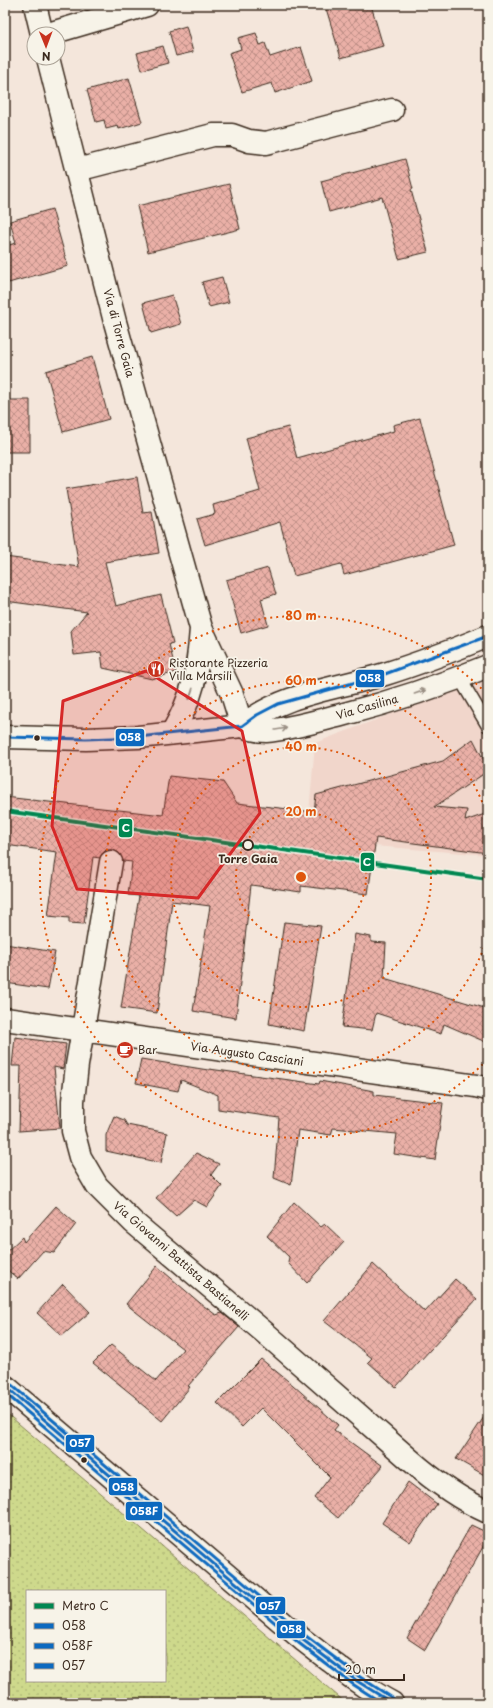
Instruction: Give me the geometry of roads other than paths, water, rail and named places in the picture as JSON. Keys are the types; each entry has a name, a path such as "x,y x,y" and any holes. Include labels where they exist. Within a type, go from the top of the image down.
{"street":[{"path":"35,5 40,26"},
{"path":"66,29 147,5"},
{"name":"Via di Torre Gaia","path":"50,66 115,322 201,628"},
{"path":"77,170 213,135 232,135 249,141 266,143 392,110"},
{"path":"201,628 232,694 242,726"},
{"path":"172,733 181,718 192,692 198,666 201,628"},
{"name":"Via Casilina","path":"242,726 257,715 278,704 385,674 488,636"},
{"name":"Via Casilina","path":"5,737 138,737 242,726 252,730 266,731 318,721 403,697 488,666"},
{"name":"Via Giovanni Battista Bastianelli","path":"111,862 83,1030 73,1101 73,1131 80,1157 97,1186 139,1227 264,1332 429,1477 453,1493 488,1512"},
{"name":"Via Augusto Casciani","path":"5,1019 476,1086 488,1089"},
{"path":"5,1386 303,1640 337,1667 380,1697 392,1703"}],"lane":[{"path":"459,677 488,726"}],"metro line":[{"name":"C","path":"5,811 488,879"}],"place":[{"name":"Ristorante Pizzeria Villa Marsili","path":"156,669"},
{"name":"Torre Gaia","path":"248,845"},
{"name":"Bar","path":"125,1050"}]}
